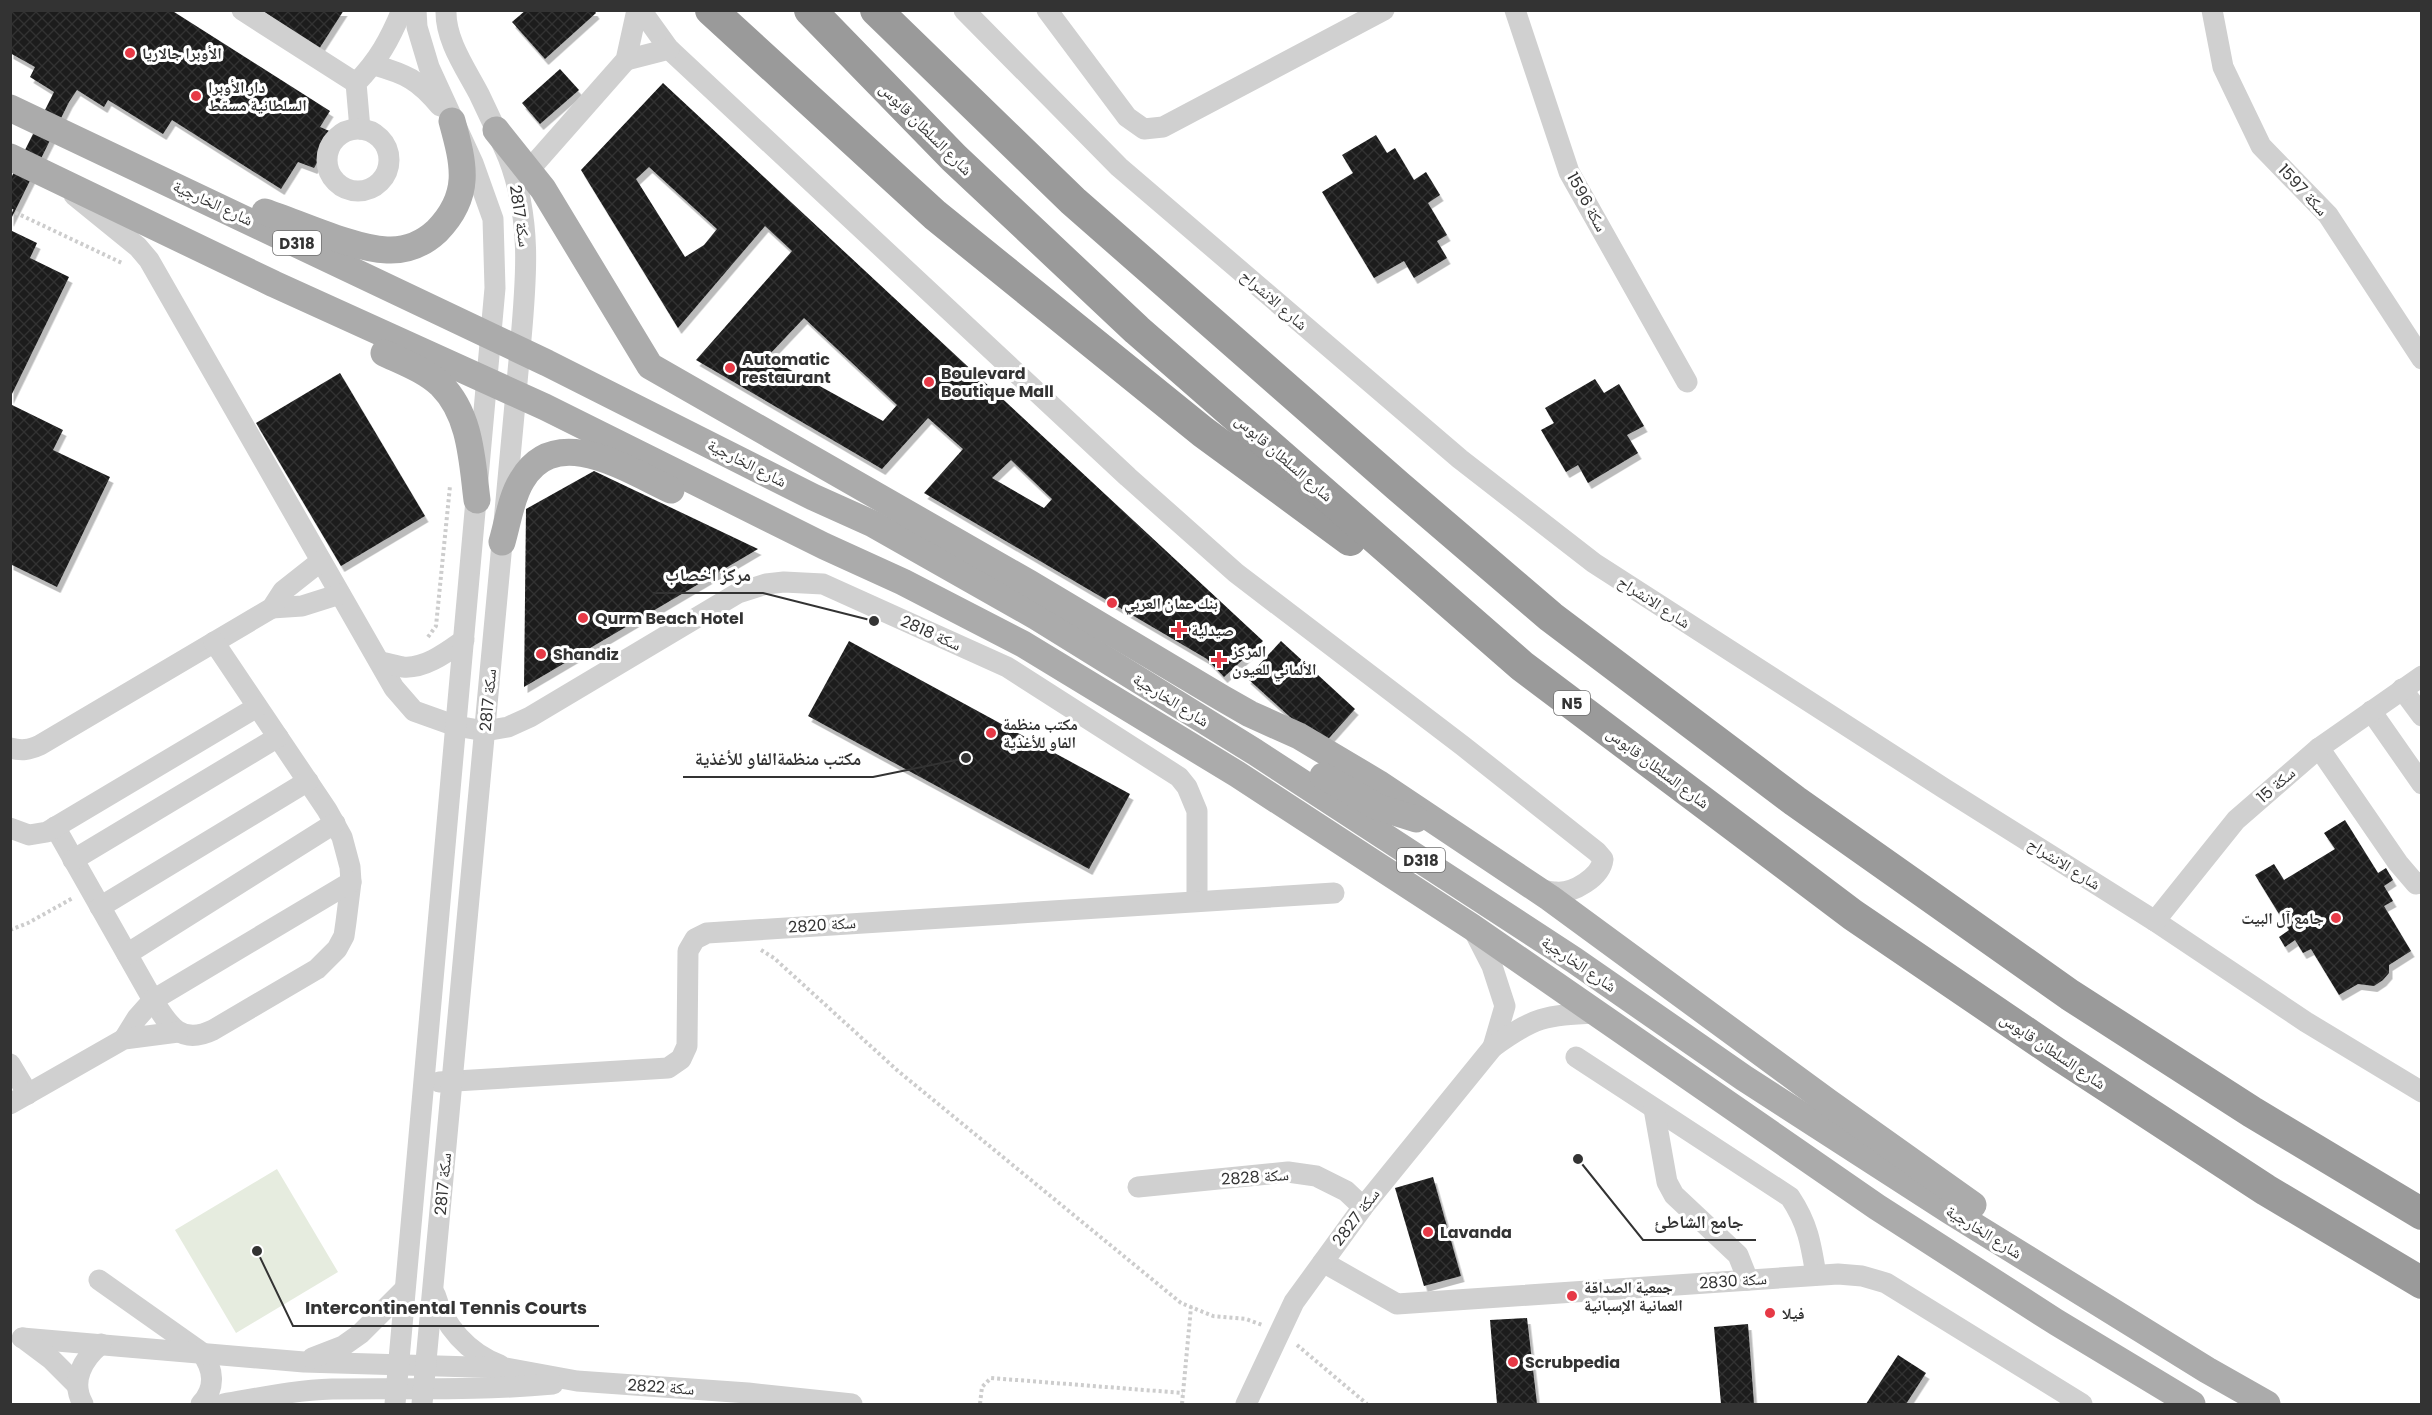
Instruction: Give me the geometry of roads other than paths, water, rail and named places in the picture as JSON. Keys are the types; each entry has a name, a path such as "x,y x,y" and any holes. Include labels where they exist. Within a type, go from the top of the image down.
{"highway":[{"name":"شارع السلطان قابوس","path":"810,10 954,158 1128,322 1522,666 1852,915 2056,1053 2266,1190 2421,1283"},
{"path":"876,10 1073,201 1551,617 1795,801 2070,995 2252,1112 2421,1214"},
{"path":"713,13 935,215 1203,432 1522,666"}],"main road":[{"name":"شارع الخارجية","path":"10,108 491,336 813,497 873,524 1037,616 1255,752 1574,960 1744,1078 1950,1211 2267,1404"},
{"path":"133,166 359,245 385,250 400,249 414,246 432,235 456,208 462,186 462,158 452,121"},
{"path":"496,130 543,189 650,366 1039,589 1222,698 1250,714 1299,736 1378,783 1535,888 1855,1122 2043,1252 2052,1259 2061,1280"},
{"name":"شارع الخارجية","path":"10,157 274,284 515,393 824,546 903,582 1023,644 1237,774 1472,927 1877,1207 2046,1316 2192,1404"},
{"path":"274,284 377,350 414,367 441,386 458,411 468,434 477,500"},
{"path":"502,542 521,480 534,464 553,454 573,451 600,457 757,529 824,546"},
{"path":"1255,752 1285,756 1378,807 1445,829"}],"street":[{"path":"242,10 356,83"},
{"path":"360,129 356,83 374,65 390,39 402,10"},
{"name":"سكة 2817","path":"396,1397 495,288 493,219 473,163 429,67 417,27 416,10"},
{"name":"سكة 2817","path":"423,1397 520,350 527,242 520,196 508,157 456,50 446,22 446,10"},
{"path":"639,10 669,49 1128,477 1236,573 1464,746 1603,859 1602,866 1596,873 1579,886 1556,892 1535,888"},
{"path":"529,170 594,100 626,60 639,10"},
{"name":"شارع الانشراح","path":"964,10 1119,167 1460,459 1594,563 2155,921 2306,1022 2421,1092"},
{"path":"1047,10 1127,117 1144,129 1163,128 1384,10"},
{"name":"سكة 1596","path":"1515,10 1569,172 1687,382"},
{"name":"سكة 1597","path":"2212,10 2223,66 2261,146 2328,215 2421,359"},
{"path":"626,60 669,49"},
{"path":"374,65 394,71 425,87 452,121"},
{"name":"سكة 2818","path":"50,176 138,247 149,260 394,688 414,711 456,726 485,731 508,727 530,717 738,593 775,583 823,584 1007,667 1179,777 1187,787 1197,811 1197,900"},
{"path":"10,748 20,750 40,745 272,608 291,584 321,561"},
{"path":"272,608 302,606 340,594"},
{"path":"380,662 404,667 424,663 441,657 464,640"},
{"path":"10,1064 19,1099 124,1039 177,1032 195,1036 204,1034 328,960 338,949 344,936 351,882 347,851 335,823 214,642"},
{"path":"2415,683 2421,716"},
{"name":"سكة 15","path":"2155,921 2236,820 2319,748 2415,683"},
{"path":"10,828 29,835 38,835 55,827 257,707"},
{"path":"2371,711 2421,784"},
{"path":"73,860 278,737"},
{"path":"2319,748 2398,862 2416,884 2421,883"},
{"path":"100,907 308,781"},
{"path":"127,954 335,823"},
{"path":"55,827 153,1000 166,1021 177,1032"},
{"path":"124,1039 137,1018 153,1000 351,882"},
{"name":"سكة 2820","path":"424,1081 452,1082 668,1068 681,1059 687,1046 688,951 695,939 707,933 1334,892"},
{"name":"سكة 2827","path":"1472,927 1492,966 1505,1006 1492,1047"},
{"name":"سكة 2827","path":"1246,1404 1294,1302 1363,1207 1492,1047 1520,1027 1543,1017 1596,1013"},
{"path":"1576,1057 1790,1197 1809,1233 1816,1275"},
{"path":"1654,1108 1667,1182 1674,1195 1738,1256 1748,1280"},
{"name":"سكة 2828","path":"1138,1187 1288,1172 1316,1176 1346,1191 1363,1207"},
{"name":"سكة 2830","path":"1323,1262 1397,1304 1816,1275 1862,1276 1886,1283 2082,1404"},
{"path":"99,1280 201,1352 208,1361 212,1383 209,1394 201,1404"},
{"path":"433,1287 443,1314 459,1338 480,1356 506,1368"},
{"path":"304,1362 343,1346 360,1334 404,1290"},
{"path":"16,1333 51,1359 80,1395"},
{"name":"سكة 2822","path":"16,1333 101,1344 304,1362 506,1368 577,1381 748,1393 852,1404"},
{"path":"80,1395 80,1369 88,1354 101,1344"},
{"name":"سكة 2822","path":"223,1404 311,1391 423,1397 577,1381"}],"place":[{"name":"الأوبرا جالاريا","path":"130,53"},
{"name":"دار الأوبرا السلطانية مسقط","path":"196,96"},
{"name":"Automatic restaurant","path":"730,368"},
{"name":"Boulevard Boutique Mall","path":"929,382"},
{"name":"بنك عمان العربي","path":"1112,603"},
{"name":"Qurm Beach Hotel","path":"583,618"},
{"name":"مركز اخصاب","path":"874,621"},
{"name":"صيدلية","path":"1179,630"},
{"name":"Shandiz","path":"541,654"},
{"name":"المركز الألماني للعيون","path":"1219,660"},
{"name":"مكتب منظمة الفاو للأغذية","path":"991,733"},
{"name":"مكتب منظمةالفاو للأغذية","path":"966,758"},
{"name":"جامع آل البيت","path":"2336,918"},
{"name":"جامع الشاطئ","path":"1578,1159"},
{"name":"Lavanda","path":"1428,1232"},
{"name":"Intercontinental Tennis Courts","path":"257,1251"},
{"name":"جمعية الصداقة العمانية الإسبانية","path":"1572,1296"},
{"name":"فيلا","path":"1770,1313"},
{"name":"Scrubpedia","path":"1513,1362"}]}
